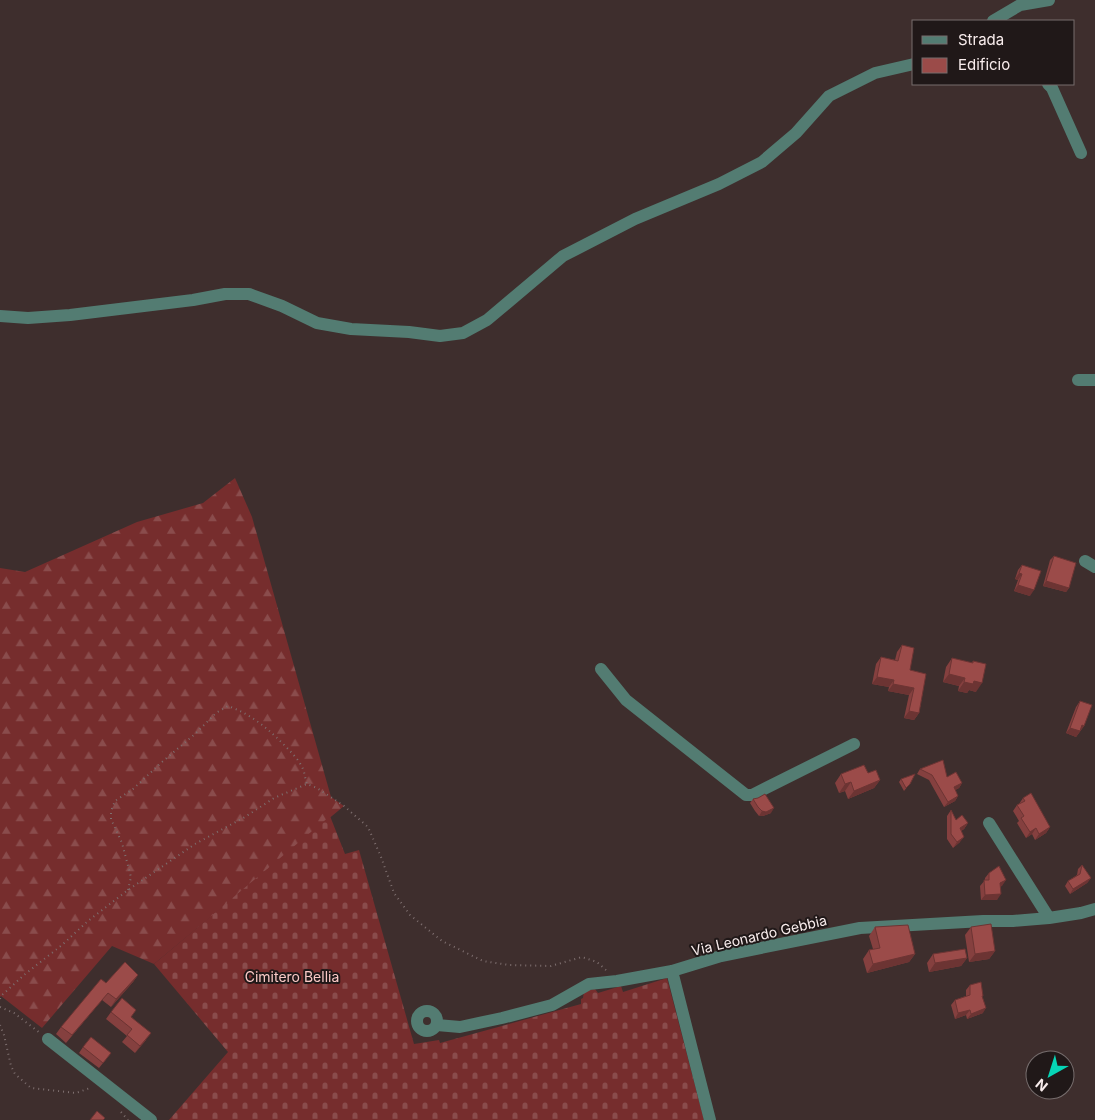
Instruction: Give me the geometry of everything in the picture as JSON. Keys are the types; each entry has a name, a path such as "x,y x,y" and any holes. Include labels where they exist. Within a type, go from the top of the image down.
{"street":[{"path":"1001,19 1020,5 1049,0"},
{"path":"0,316 28,318 62,315 194,300 226,294 249,294 282,306 317,323 351,329 409,332 440,336 463,333 487,320 563,256 635,219 719,184 762,162 796,133 828,96 875,73 912,64"},
{"path":"1049,85 1081,153"},
{"path":"1078,380 1095,380"},
{"path":"602,669 626,700 746,795 752,795 854,744"},
{"path":"990,824 1049,918"},
{"name":"Via Leonardo Gebbia","path":"437,1025 460,1026 502,1018 552,1005 589,984 672,971 721,956 860,928 1013,921 1081,914 1095,909"},
{"path":"672,971 710,1120"},
{"path":"48,1039 151,1120"}],"path":[{"path":"128,890 130,877 128,868 122,843 111,818 111,811 115,801 133,789 216,713 228,706 251,716 270,731 292,754 302,767 307,784"},
{"path":"0,999 24,975 62,945 88,920 128,890 195,844 245,817 274,798 307,784 317,788 344,806 368,827 394,893 410,915 442,941 483,961 509,965 550,966 582,957 597,962 617,981"},
{"path":"0,1007 14,1013 48,1039"},
{"path":"0,1025 11,1066 15,1074 31,1088 76,1093 90,1088"},
{"path":"121,1112 128,1120"}],"green space":[{"path":"235,478 252,517 331,797 344,806 154,964 112,946 42,1028 0,997 0,568 25,572 137,522 203,503"},
{"name":"Cimitero Bellia","path":"330,816 345,854 359,850 414,1044 439,1040 440,1043 581,1004 584,991 595,989 598,993 621,986 623,992 667,978 704,1120 169,1120 228,1052 154,964"}],"building":[{"path":"1054,556 1076,563 1069,588 1046,581"},
{"path":"1022,565 1041,571 1034,590 1018,585 1022,574 1019,573"},
{"path":"902,645 914,648 910,670 926,674 919,713 909,711 914,688 893,684 894,680 877,677 881,657 898,661"},
{"path":"952,658 986,664 982,683 974,681 973,684 964,682 965,678 949,674"},
{"path":"1080,701 1092,705 1084,726 1082,725 1080,731 1070,728"},
{"path":"943,760 947,777 956,772 962,783 954,787 958,796 948,802 932,775 920,769"},
{"path":"864,765 868,773 876,770 880,780 854,791 851,782 845,784 841,774"},
{"path":"915,774 910,784 906,788 901,779"},
{"path":"1031,793 1050,827 1039,834 1036,828 1030,832 1021,818 1024,816 1017,805 1025,801 1023,798"},
{"path":"765,794 774,808 766,812 758,807 753,799"},
{"path":"951,810 956,820 962,815 968,823 960,828 964,837 957,842 951,834"},
{"path":"1082,865 1091,878 1073,889 1068,881 1080,874"},
{"path":"999,866 1006,880 1000,883 1001,894 985,895 984,880 989,880 989,873"},
{"path":"991,924 995,951 975,954 971,927"},
{"path":"908,925 915,954 873,964 869,950 880,948 875,927"},
{"path":"965,949 967,958 935,963 933,954"},
{"path":"125,962 138,975 116,999 108,993 72,1035 61,1027 101,979 106,983"},
{"path":"981,982 982,996 986,1008 971,1014 970,1010 958,1013 955,1000 970,995 970,985"},
{"path":"122,998 136,1010 131,1017 151,1033 140,1046 127,1035 132,1029 111,1012"},
{"path":"91,1037 111,1053 103,1063 83,1047"},
{"path":"97,1111 105,1118 103,1120 90,1120"}]}
